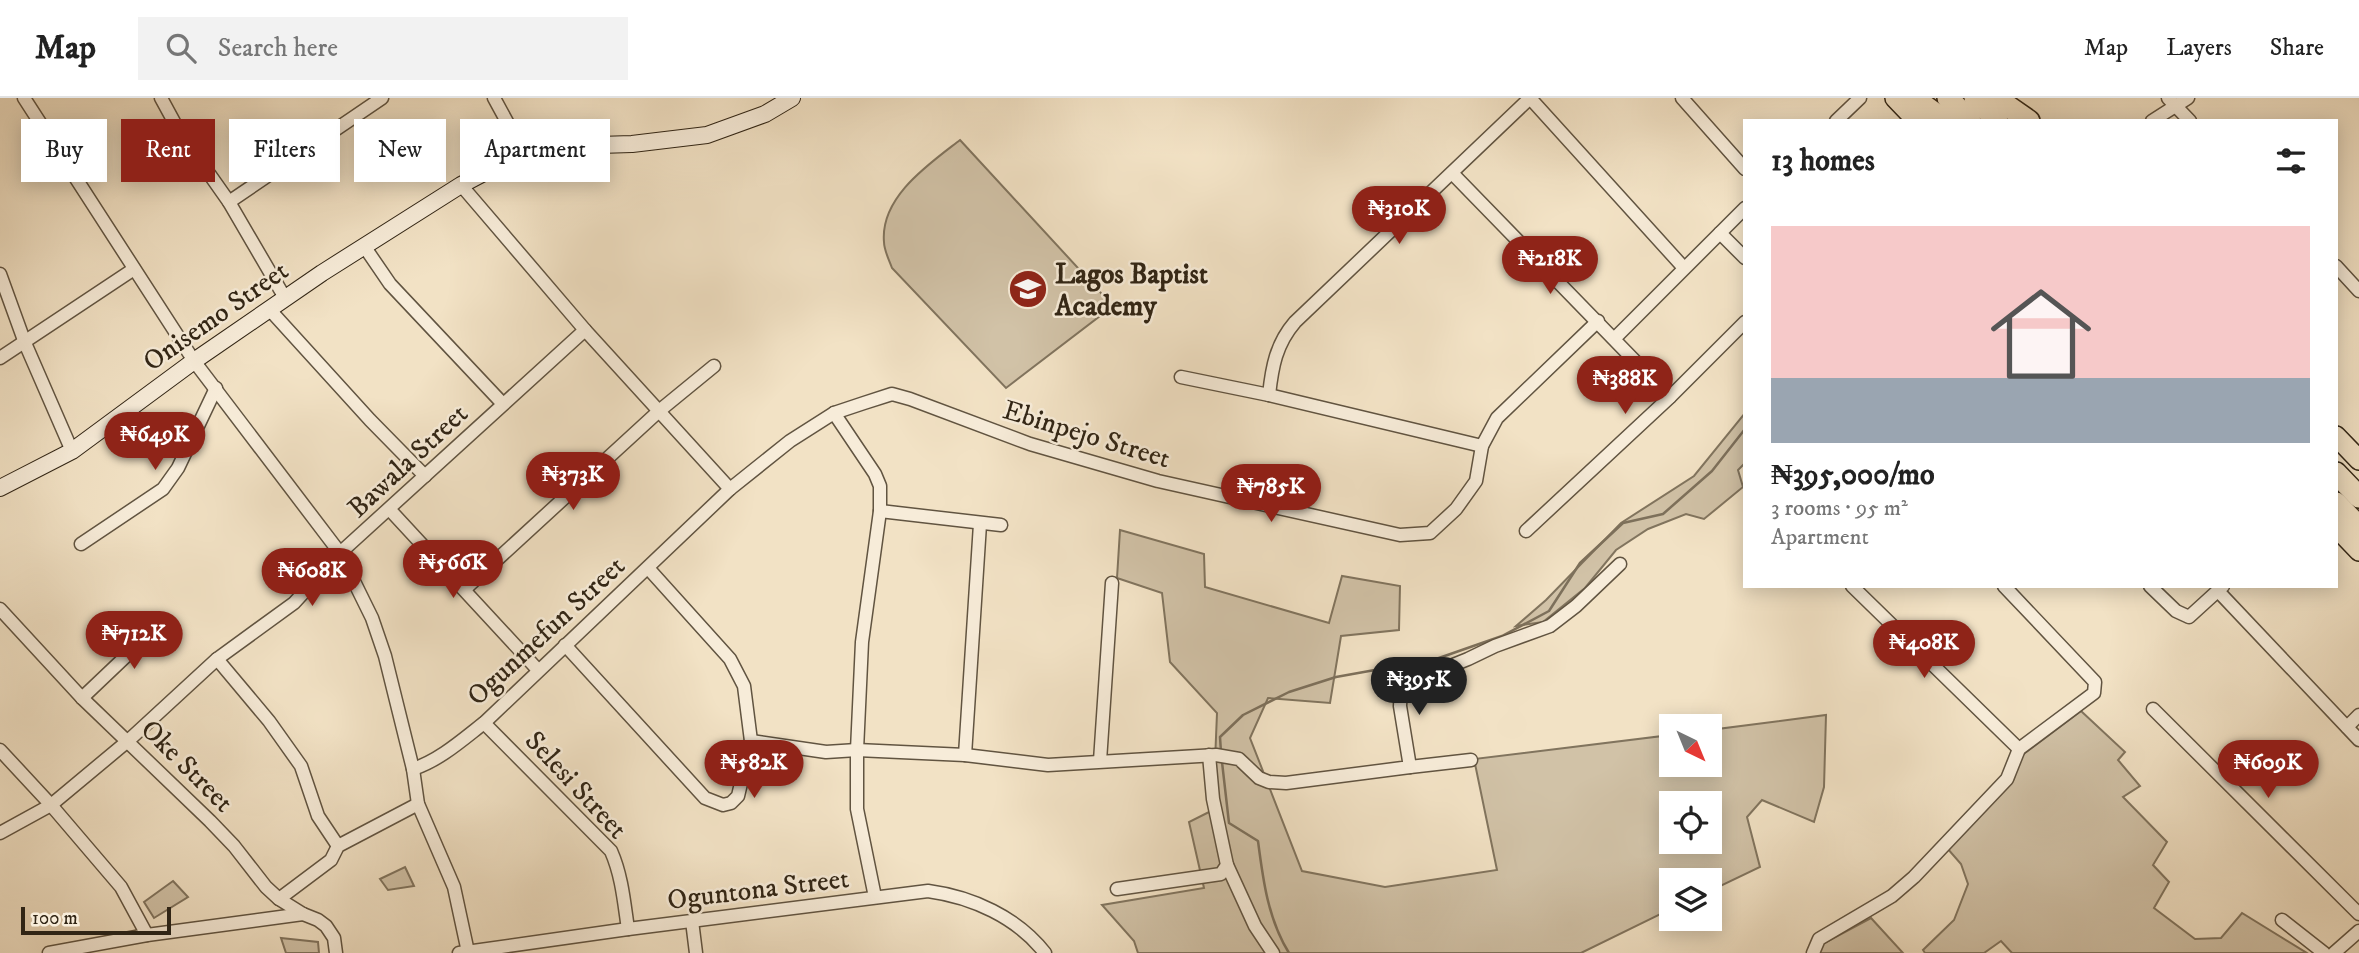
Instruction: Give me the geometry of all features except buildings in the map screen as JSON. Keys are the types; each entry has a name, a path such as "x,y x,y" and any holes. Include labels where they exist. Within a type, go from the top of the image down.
{"highway":[{"path":"1914,98 1942,119"},
{"path":"1948,98 1968,119"},
{"path":"1975,98 1995,119"},
{"path":"1996,98 2028,119"},
{"path":"2338,475 2359,497"},
{"path":"2338,505 2359,527"}],"main road":[{"path":"1895,98 1915,119"},
{"path":"2011,98 2029,119"},
{"path":"2338,438 2359,460"},
{"path":"2338,529 2359,551"}],"street":[{"path":"24,98 194,361 340,553 372,618 385,656 413,769 418,804 454,887 464,953"},
{"path":"163,98 179,131 229,202 285,298"},
{"path":"229,202 382,98"},
{"path":"494,98 506,119"},
{"name":"Onisemo Street","path":"610,145 707,135 765,114 791,98"},
{"path":"1269,395 1277,349 1284,335 1314,303 1530,98 1684,268"},
{"path":"1838,119 1860,98"},
{"path":"2154,119 2172,102 2188,98"},
{"path":"1687,100 1743,167"},
{"path":"2172,102 2188,119"},
{"path":"1452,173 1670,397"},
{"name":"Onisemo Street","path":"0,488 72,451 285,298 467,182"},
{"path":"461,185 585,330 730,489"},
{"path":"1615,338 1743,210"},
{"path":"1720,233 1743,256"},
{"path":"364,246 390,284 503,404"},
{"path":"2338,268 2359,291"},
{"path":"0,358 134,269"},
{"path":"0,274 25,343 72,451"},
{"path":"270,310 425,476"},
{"name":"Ebinpejo Street","path":"834,413 892,394 1030,444 1145,477 1400,536 1430,533 1456,509 1476,481 1482,446 1497,418 1598,321"},
{"path":"1526,531 1670,397 1743,324"},
{"name":"Bawala Street","path":"0,833 51,805 129,740 217,659 294,603 340,553 585,330"},
{"path":"465,589 659,411 714,366"},
{"path":"1181,377 1269,395 1482,446"},
{"path":"81,544 163,489 178,468 215,388"},
{"path":"834,413 875,474 880,486 880,511 862,642 857,750 857,809 875,897"},
{"name":"Ogunmefun Street","path":"413,769 426,765 484,723 730,489 790,441 834,413"},
{"path":"390,510 538,670"},
{"path":"880,511 1001,526"},
{"path":"965,755 980,524"},
{"path":"1410,767 1400,706 1401,685 1550,626 1576,606 1620,564"},
{"path":"565,645 705,797 714,803 731,803 738,796 751,741 744,686 730,659 648,568"},
{"path":"1100,761 1112,583"},
{"path":"1854,588 2019,749"},
{"path":"1813,953 1819,939 1892,896 1935,856 2007,779 2019,749 2094,693 2095,682 2006,588"},
{"path":"2152,588 2176,611 2189,617 2221,588 2359,740"},
{"name":"Oke Street","path":"0,609 82,698 129,740 218,829 266,887 279,899 326,926 334,937 336,953"},
{"path":"82,698 163,621"},
{"path":"217,659 269,721 301,766 318,817 338,846 337,853 331,860 279,899"},
{"path":"2153,709 2359,914"},
{"path":"2347,727 2359,715"},
{"name":"Selesi Street","path":"484,723 611,851 623,887 628,929"},
{"path":"751,741 826,752 857,750 965,755 1048,765 1212,755 1239,759 1259,778 1269,782 1286,783 1471,761"},
{"path":"0,750 121,887 147,935"},
{"path":"1212,755 1213,799 1227,865 1255,926 1273,953"},
{"path":"338,846 418,804"},
{"path":"1117,889 1221,874 1227,865"},
{"name":"Oguntona Street","path":"464,953 692,920 928,891 951,894 994,911 1027,934 1045,953"},
{"path":"49,953 147,935 303,914"},
{"path":"692,920 696,953"},
{"path":"2282,920 2324,953"},
{"path":"2334,953 2359,931"}],"shaded area":[{"path":"960,140 1113,306 1006,388 892,268 884,245 885,226 898,196 921,171"},
{"path":"1743,415 1743,465 1738,470 1743,487 1704,519 1686,514 1648,529 1616,550 1585,588 1543,622 1516,626 1546,600 1621,523 1694,476"},
{"path":"1120,530 1204,554 1205,587 1329,623 1342,576 1400,586 1399,630 1341,636 1330,703 1268,698 1250,738 1302,871 1385,887 1497,870 1474,759 1659,736 1659,777 1722,777 1722,728 1826,715 1824,787 1814,822 1762,800 1747,817 1760,867 1722,885 1722,868 1659,868 1659,915 1581,953 1138,953 1134,941 1102,905 1204,888 1189,822 1213,810 1217,713 1170,662 1162,593 1117,578"},
{"path":"2081,711 2125,752 2118,760 2140,786 2123,797 2167,842 2153,865 2169,882 2154,908 2195,939 2221,938 2242,913 2307,953 2012,953 2001,941 1984,953 1925,953 1923,950 1954,920 1968,884 1961,864 1947,848 2014,779 2017,759"},
{"path":"405,867 414,886 388,890 380,879"},
{"path":"173,881 188,897 154,918 144,902"},
{"path":"1871,918 1903,953 1815,953 1813,949"},
{"path":"281,938 318,942 319,953 286,953"}],"waterway":[{"path":"1221,752 1220,737 1243,715 1289,692 1336,677 1436,659 1502,636 1549,611 1580,563 1623,523 1663,514 1712,471 1743,432"},
{"path":"1222,762 1229,823 1258,841 1271,913 1289,953"}],"place":[{"name":"Lagos Baptist Academy","path":"1028,289"}]}
